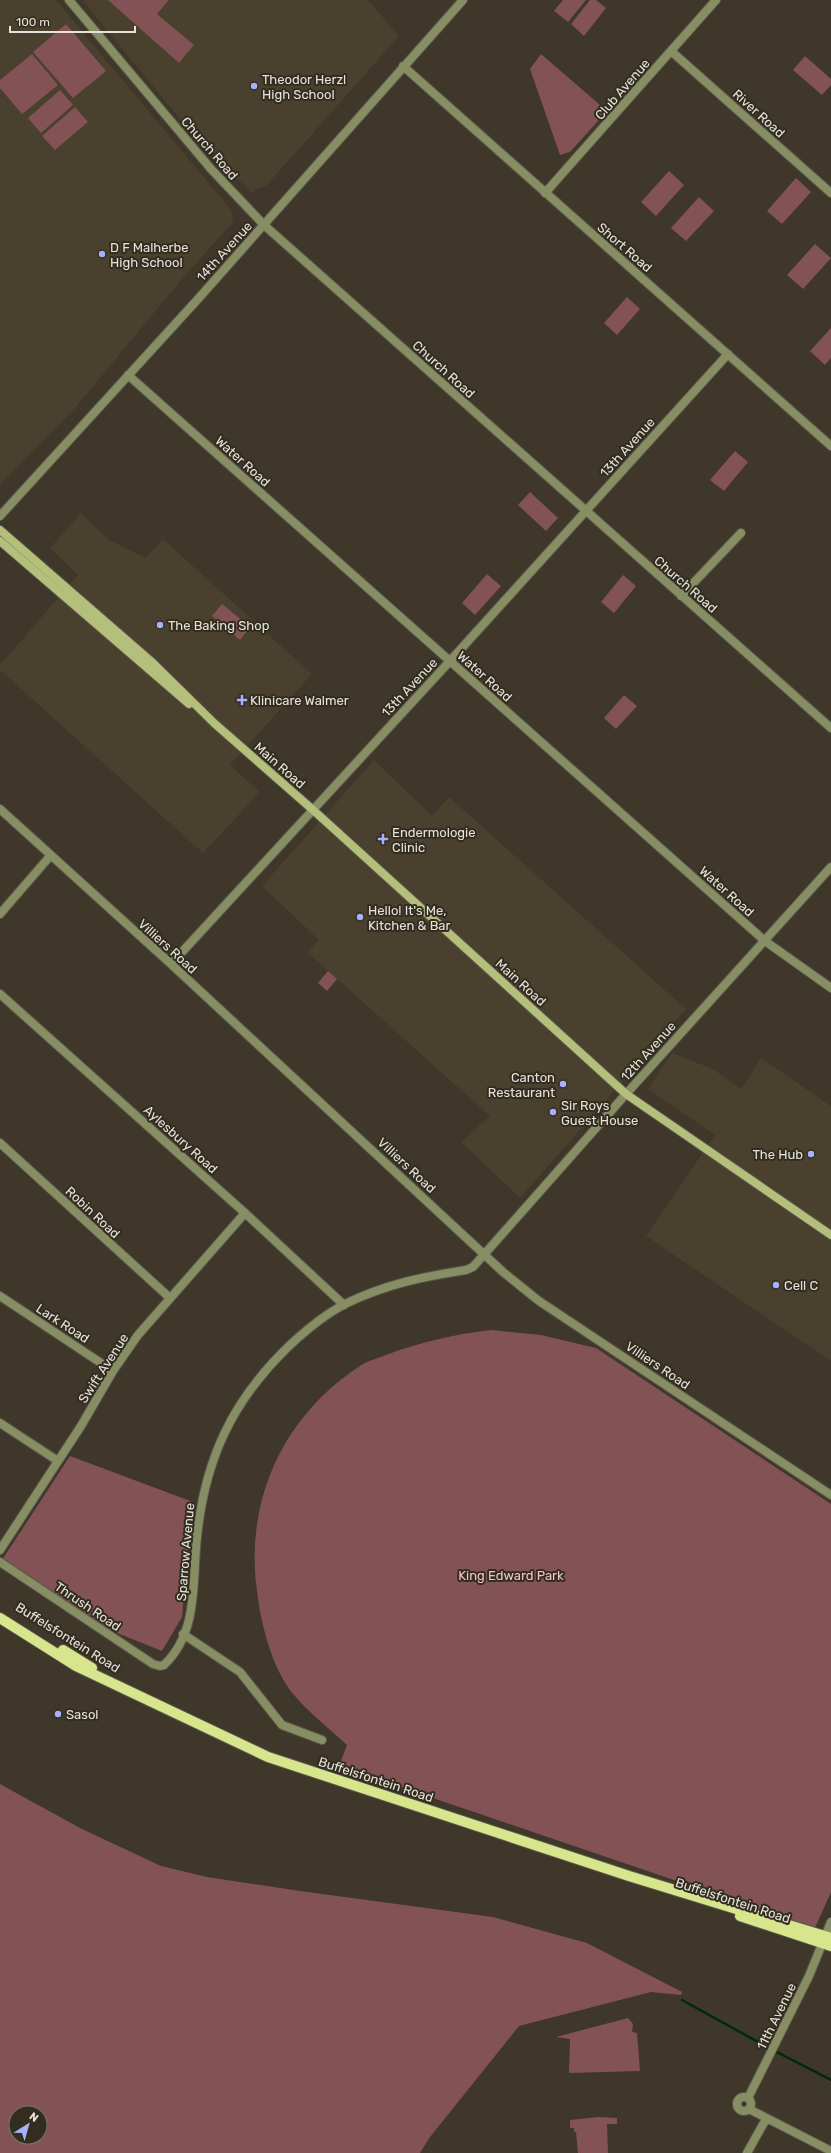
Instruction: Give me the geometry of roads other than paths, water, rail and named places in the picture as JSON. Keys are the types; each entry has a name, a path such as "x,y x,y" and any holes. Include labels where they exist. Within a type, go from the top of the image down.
{"main road":[{"name":"Main Road","path":"0,530 153,663 214,723 312,809 626,1094 831,1235"},
{"name":"Main Road","path":"0,541 197,711 214,723"},
{"name":"Buffelsfontein Road","path":"0,1610 115,1681 122,1688"},
{"name":"Buffelsfontein Road","path":"0,1618 76,1666 268,1757 630,1876 633,1880 643,1884 827,1941"}],"street":[{"name":"Church Road","path":"69,0 211,169 264,225 831,728"},
{"name":"14th Avenue","path":"0,516 264,225 403,66 463,0"},
{"name":"Club Avenue","path":"545,193 716,0"},
{"name":"River Road","path":"671,51 831,193"},
{"name":"Short Road","path":"403,66 831,446"},
{"name":"13th Avenue","path":"171,964 312,809 450,661 728,354"},
{"name":"Water Road","path":"128,375 765,941 831,988"},
{"path":"681,596 741,533"},
{"name":"Villiers Road","path":"0,809 171,964 485,1254 502,1272 539,1301 831,1495"},
{"path":"0,914 51,855"},
{"name":"12th Avenue","path":"485,1254 626,1094 831,867"},
{"name":"Aylesbury Road","path":"0,994 245,1213 344,1305"},
{"name":"Robin Road","path":"0,1143 170,1298"},
{"name":"Swift Avenue","path":"0,1550 58,1461 113,1371 138,1336 245,1213"},
{"name":"Sparrow Avenue","path":"164,1665 183,1634 190,1619 194,1593 194,1561 201,1502 210,1466 226,1429 248,1390 273,1362 319,1320 344,1305 412,1279 469,1270 485,1254"},
{"name":"Lark Road","path":"0,1296 113,1371"},
{"path":"0,1423 58,1461"},
{"name":"Thrush Road","path":"0,1562 153,1664 160,1666 164,1665"},
{"path":"183,1634 240,1672 282,1725 322,1740"},
{"name":"11th Avenue","path":"748,2098 827,1941 831,1922"},
{"path":"749,2109 752,2103 748,2098 740,2098 737,2104 740,2110 749,2109 831,2151"},
{"path":"747,2153 766,2119"}],"waterway":[{"path":"682,2000 831,2080"}],"place":[{"name":"Theodor Herzl High School","path":"254,86"},
{"name":"D F Malherbe High School","path":"102,254"},
{"name":"The Baking Shop","path":"160,625"},
{"name":"Klinicare Walmer","path":"242,700"},
{"name":"Endermologie Clinic","path":"383,839"},
{"name":"Hello! It's Me, Kitchen & Bar","path":"360,917"},
{"name":"Canton Restaurant","path":"563,1084"},
{"name":"Sir Roys Guest House","path":"553,1112"},
{"name":"The Hub","path":"811,1154"},
{"name":"Cell C","path":"776,1285"},
{"name":"Sasol","path":"58,1714"}],"park label":[{"name":"King Edward Park","path":"511,1575"}]}
